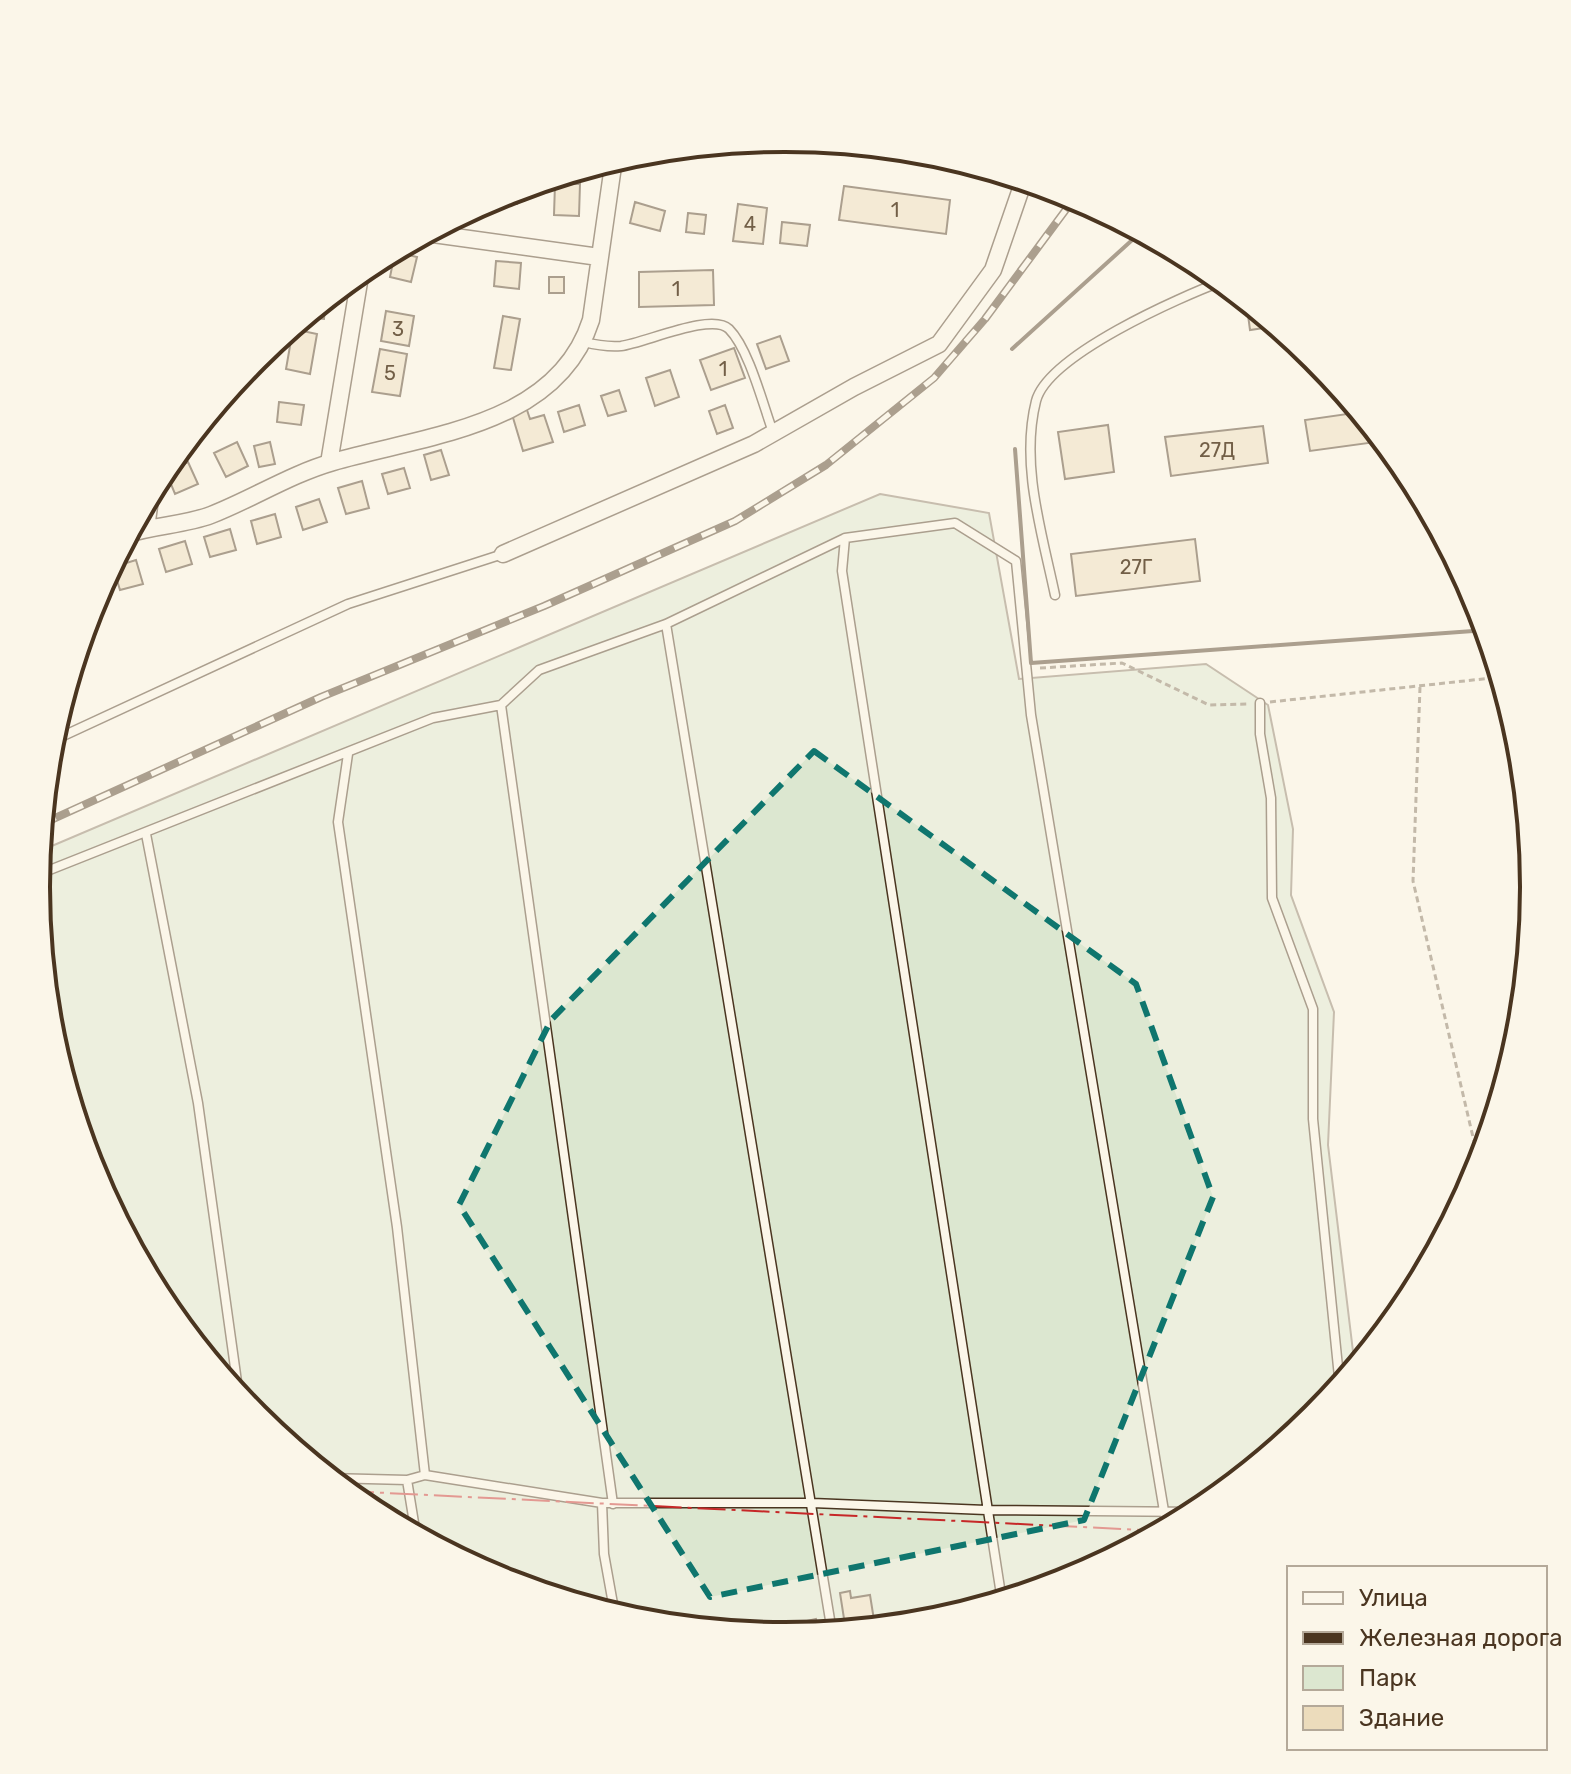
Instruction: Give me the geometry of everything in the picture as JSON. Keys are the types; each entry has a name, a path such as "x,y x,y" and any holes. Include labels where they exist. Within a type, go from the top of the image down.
{"street":[{"path":"147,523 146,528 207,517 329,463 477,424 540,393 584,342 591,320 612,173"},
{"path":"503,554 774,433 939,344 993,270 1020,191"},
{"path":"444,236 599,257"},
{"path":"329,463 358,289"}],"lane":[{"path":"1055,595 1030,460 1037,398 1064,365 1162,304 1209,286"},
{"path":"584,342 623,346 716,322 727,327 738,341 774,433"},
{"path":"51,870 433,718 501,705 539,670 666,624 845,538 955,523 1016,561 1031,715 1165,1517"},
{"path":"845,538 842,571 1000,1590"},
{"path":"66,734 348,604 503,554"},
{"path":"666,624 830,1621"},
{"path":"1260,703 1260,734 1271,798 1272,898 1313,1009 1313,1119 1338,1371"},
{"path":"501,705 613,1504"},
{"path":"348,754 338,822 397,1227 425,1475"},
{"path":"146,834 198,1103 236,1375"},
{"path":"348,1478 407,1480 425,1475 613,1504 812,1503 986,1510 1173,1512"},
{"path":"407,1480 414,1521"},
{"path":"602,1503 604,1554 612,1601"}],"path":[{"path":"1026,668 1122,663 1209,705 1260,703 1490,678"},
{"path":"1420,687 1413,881 1474,1143"}],"highlighted area":[{"path":"814,751 1136,984 1213,1197 1084,1520 710,1597 459,1205 551,1020"}],"green space":[{"path":"880,494 989,513 1019,679 1206,664 1268,705 1293,829 1291,895 1334,1012 1328,1145 1353,1354 1306,1407 1270,1440 1194,1499 1111,1547 1067,1567 976,1597 882,1616 834,1621 737,1621 642,1608 595,1597 504,1567 418,1524 338,1471 265,1407 202,1335 174,1296 126,1212 106,1168 75,1077 56,983 50,887 52,846"}],"building":[{"path":"580,184 579,216 554,215 555,189"},
{"path":"844,186 950,200 946,234 839,220"},
{"path":"635,202 665,211 660,231 630,223"},
{"path":"738,204 767,208 763,244 733,241"},
{"path":"688,213 706,215 704,234 686,232"},
{"path":"782,222 810,225 807,246 780,243"},
{"path":"409,255 417,257 411,282 390,277 392,266"},
{"path":"496,261 521,263 519,289 494,286"},
{"path":"713,270 714,305 639,307 639,272"},
{"path":"549,277 564,277 564,293 549,293"},
{"path":"386,311 414,316 409,346 381,341"},
{"path":"503,316 520,319 511,370 494,368"},
{"path":"1248,316 1263,328 1250,330"},
{"path":"304,331 317,334 310,374 286,369 290,344"},
{"path":"780,336 789,361 766,369 757,344"},
{"path":"734,348 745,378 711,390 700,360"},
{"path":"380,349 407,354 400,396 372,392"},
{"path":"670,370 679,397 655,406 646,378"},
{"path":"619,390 626,411 608,416 601,396"},
{"path":"279,402 304,405 301,425 277,422"},
{"path":"579,405 585,425 564,432 558,412"},
{"path":"725,405 733,428 717,434 709,411"},
{"path":"526,407 530,419 544,415 553,442 523,451 511,411"},
{"path":"1348,414 1372,443 1310,451 1305,420"},
{"path":"1108,425 1114,472 1065,479 1058,432"},
{"path":"1263,426 1268,463 1171,476 1165,437"},
{"path":"237,442 248,466 226,477 214,453"},
{"path":"270,442 275,464 259,467 254,446"},
{"path":"441,450 449,475 431,480 424,455"},
{"path":"188,462 198,484 175,494 171,483"},
{"path":"404,468 410,488 388,494 382,474"},
{"path":"362,481 369,508 346,514 338,488"},
{"path":"319,499 327,522 303,530 296,507"},
{"path":"275,514 281,537 257,544 251,521"},
{"path":"230,529 236,550 210,557 204,537"},
{"path":"1195,539 1200,581 1076,596 1071,554"},
{"path":"185,541 192,564 166,572 159,549"},
{"path":"136,560 143,584 120,590 117,581 125,563"},
{"path":"850,1591 851,1598 870,1595 874,1617 844,1620 840,1593"}],"railway":[{"path":"54,819 321,697 544,606 735,521 826,465 934,378 985,319 1068,207"}],"wall":[{"path":"1012,349 1133,239"},
{"path":"1015,449 1031,663 1474,631"}],"power":[{"path":"367,1492 1142,1530"}]}
